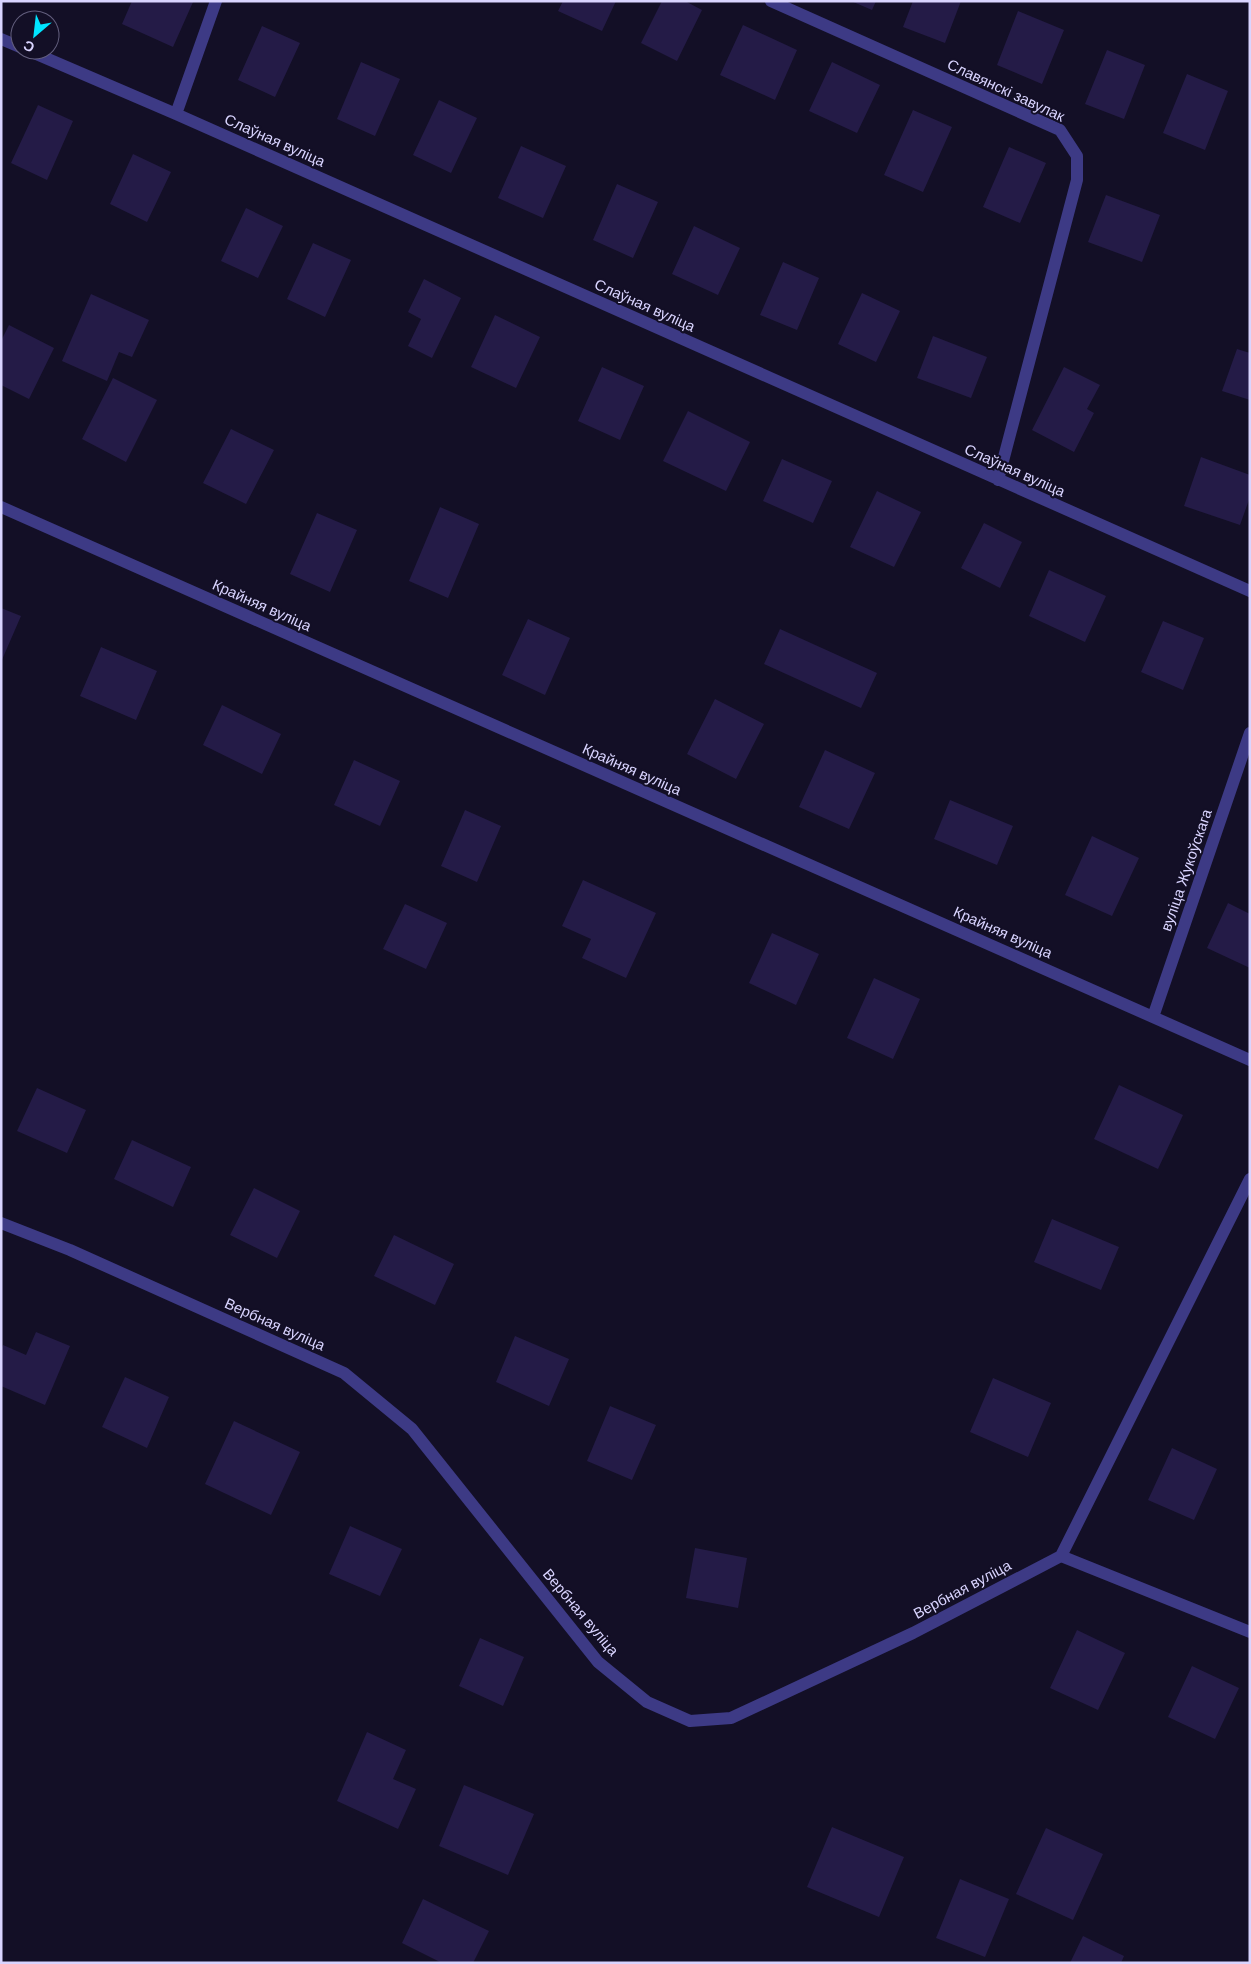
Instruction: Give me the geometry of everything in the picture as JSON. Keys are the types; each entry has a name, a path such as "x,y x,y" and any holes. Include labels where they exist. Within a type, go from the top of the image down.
{"street":[{"path":"176,114 216,1"},
{"name":"Славянскі завулак","path":"771,1 1060,130 1077,156 1077,180 998,480"},
{"name":"Слаўная вуліца","path":"50,60 176,114 1250,592"},
{"name":"Крайняя вуліца","path":"1,507 1250,1060"},
{"name":"вуліца Жукоўскага","path":"1153,1017 1250,733"},
{"path":"1250,1179 1061,1556 1250,1632"},
{"name":"Вербная вуліца","path":"1,1223 70,1250 344,1373 412,1429 598,1662 647,1702 690,1721 731,1718 913,1633 1061,1556"}],"building":[{"path":"132,1 193,2 173,47 122,24"},
{"path":"563,1 616,1 602,31 558,11"},
{"path":"662,1 685,1 702,10 677,61 641,43"},
{"path":"851,1 876,1 872,10"},
{"path":"913,1 961,1 945,43 903,27"},
{"path":"1018,11 1064,30 1042,84 997,65"},
{"path":"743,25 797,50 775,100 720,75"},
{"path":"262,26 300,43 275,97 238,80"},
{"path":"1107,50 1145,65 1124,119 1085,104"},
{"path":"361,62 400,79 375,136 337,119"},
{"path":"832,62 880,85 857,133 809,111"},
{"path":"1187,74 1228,91 1205,150 1163,133"},
{"path":"439,100 477,118 451,173 413,155"},
{"path":"38,105 73,121 47,180 11,163"},
{"path":"913,110 952,127 923,192 884,175"},
{"path":"521,146 566,166 543,218 498,198"},
{"path":"1009,147 1046,163 1020,223 983,207"},
{"path":"133,154 171,172 147,222 110,204"},
{"path":"617,184 658,202 633,258 593,240"},
{"path":"1106,195 1160,215 1142,262 1088,242"},
{"path":"246,208 283,226 258,278 221,261"},
{"path":"694,226 740,248 718,295 672,274"},
{"path":"313,243 351,260 325,317 287,299"},
{"path":"783,262 819,278 797,330 760,315"},
{"path":"424,279 461,298 432,358 408,346 421,319 408,312"},
{"path":"862,293 900,311 876,362 838,344"},
{"path":"91,294 149,320 132,357 119,352 107,381 62,361"},
{"path":"495,315 540,337 516,388 471,367"},
{"path":"9,325 54,348 29,399 1,385 1,341"},
{"path":"933,336 987,357 971,398 917,378"},
{"path":"1237,349 1250,353 1250,400 1222,391"},
{"path":"602,367 644,386 620,440 578,421"},
{"path":"1064,367 1100,385 1087,409 1094,413 1074,452 1032,430"},
{"path":"113,378 157,400 126,462 82,439"},
{"path":"688,411 750,442 726,491 663,461"},
{"path":"231,429 274,450 246,504 203,483"},
{"path":"1201,457 1250,475 1250,497 1240,525 1184,506"},
{"path":"782,459 832,481 813,523 763,501"},
{"path":"877,491 921,512 894,567 850,547"},
{"path":"440,507 479,524 448,598 409,581"},
{"path":"317,513 357,530 330,592 290,574"},
{"path":"984,523 1022,542 1000,588 961,568"},
{"path":"1049,570 1106,596 1085,642 1029,616"},
{"path":"1,608 21,616 1,662"},
{"path":"528,619 570,638 545,695 502,675"},
{"path":"1163,621 1204,638 1183,690 1141,672"},
{"path":"780,629 877,673 861,708 764,664"},
{"path":"101,647 157,671 136,720 80,696"},
{"path":"715,699 764,724 736,779 687,754"},
{"path":"222,705 281,734 262,774 203,745"},
{"path":"825,750 875,773 849,829 799,807"},
{"path":"354,760 400,781 380,826 334,805"},
{"path":"950,800 1013,826 997,865 934,839"},
{"path":"465,810 501,826 477,882 441,866"},
{"path":"1092,836 1139,858 1112,916 1065,895"},
{"path":"583,880 656,913 626,978 582,958 591,939 562,926"},
{"path":"1228,903 1250,914 1250,968 1207,948"},
{"path":"405,904 447,923 426,969 383,949"},
{"path":"772,933 819,954 796,1005 749,983"},
{"path":"874,978 920,999 893,1059 847,1038"},
{"path":"1119,1085 1183,1115 1158,1169 1094,1139"},
{"path":"37,1088 86,1110 67,1153 17,1131"},
{"path":"132,1140 191,1167 173,1207 114,1179"},
{"path":"254,1188 300,1211 277,1258 230,1235"},
{"path":"1052,1219 1119,1247 1101,1290 1034,1262"},
{"path":"394,1235 454,1264 435,1305 374,1276"},
{"path":"36,1332 70,1346 45,1405 1,1386 1,1350 3,1345 26,1355"},
{"path":"515,1336 569,1359 549,1406 496,1382"},
{"path":"125,1377 169,1397 147,1448 102,1427"},
{"path":"993,1378 1051,1403 1028,1457 970,1432"},
{"path":"610,1406 656,1425 632,1480 587,1461"},
{"path":"234,1421 300,1452 271,1515 205,1484"},
{"path":"1172,1448 1217,1469 1194,1520 1148,1500"},
{"path":"350,1526 402,1549 380,1596 329,1574"},
{"path":"695,1548 747,1558 738,1608 686,1598"},
{"path":"1077,1630 1125,1653 1098,1710 1050,1688"},
{"path":"480,1638 524,1657 503,1706 459,1686"},
{"path":"1192,1666 1239,1688 1215,1739 1168,1717"},
{"path":"367,1732 406,1750 393,1779 416,1789 398,1829 337,1801"},
{"path":"464,1785 534,1814 508,1875 439,1846"},
{"path":"832,1827 904,1857 879,1917 807,1887"},
{"path":"1046,1828 1103,1854 1073,1920 1016,1894"},
{"path":"960,1879 1009,1899 985,1957 936,1938"},
{"path":"423,1899 489,1931 473,1963 442,1963 402,1943"},
{"path":"1083,1936 1124,1956 1121,1963 1070,1963"}]}
